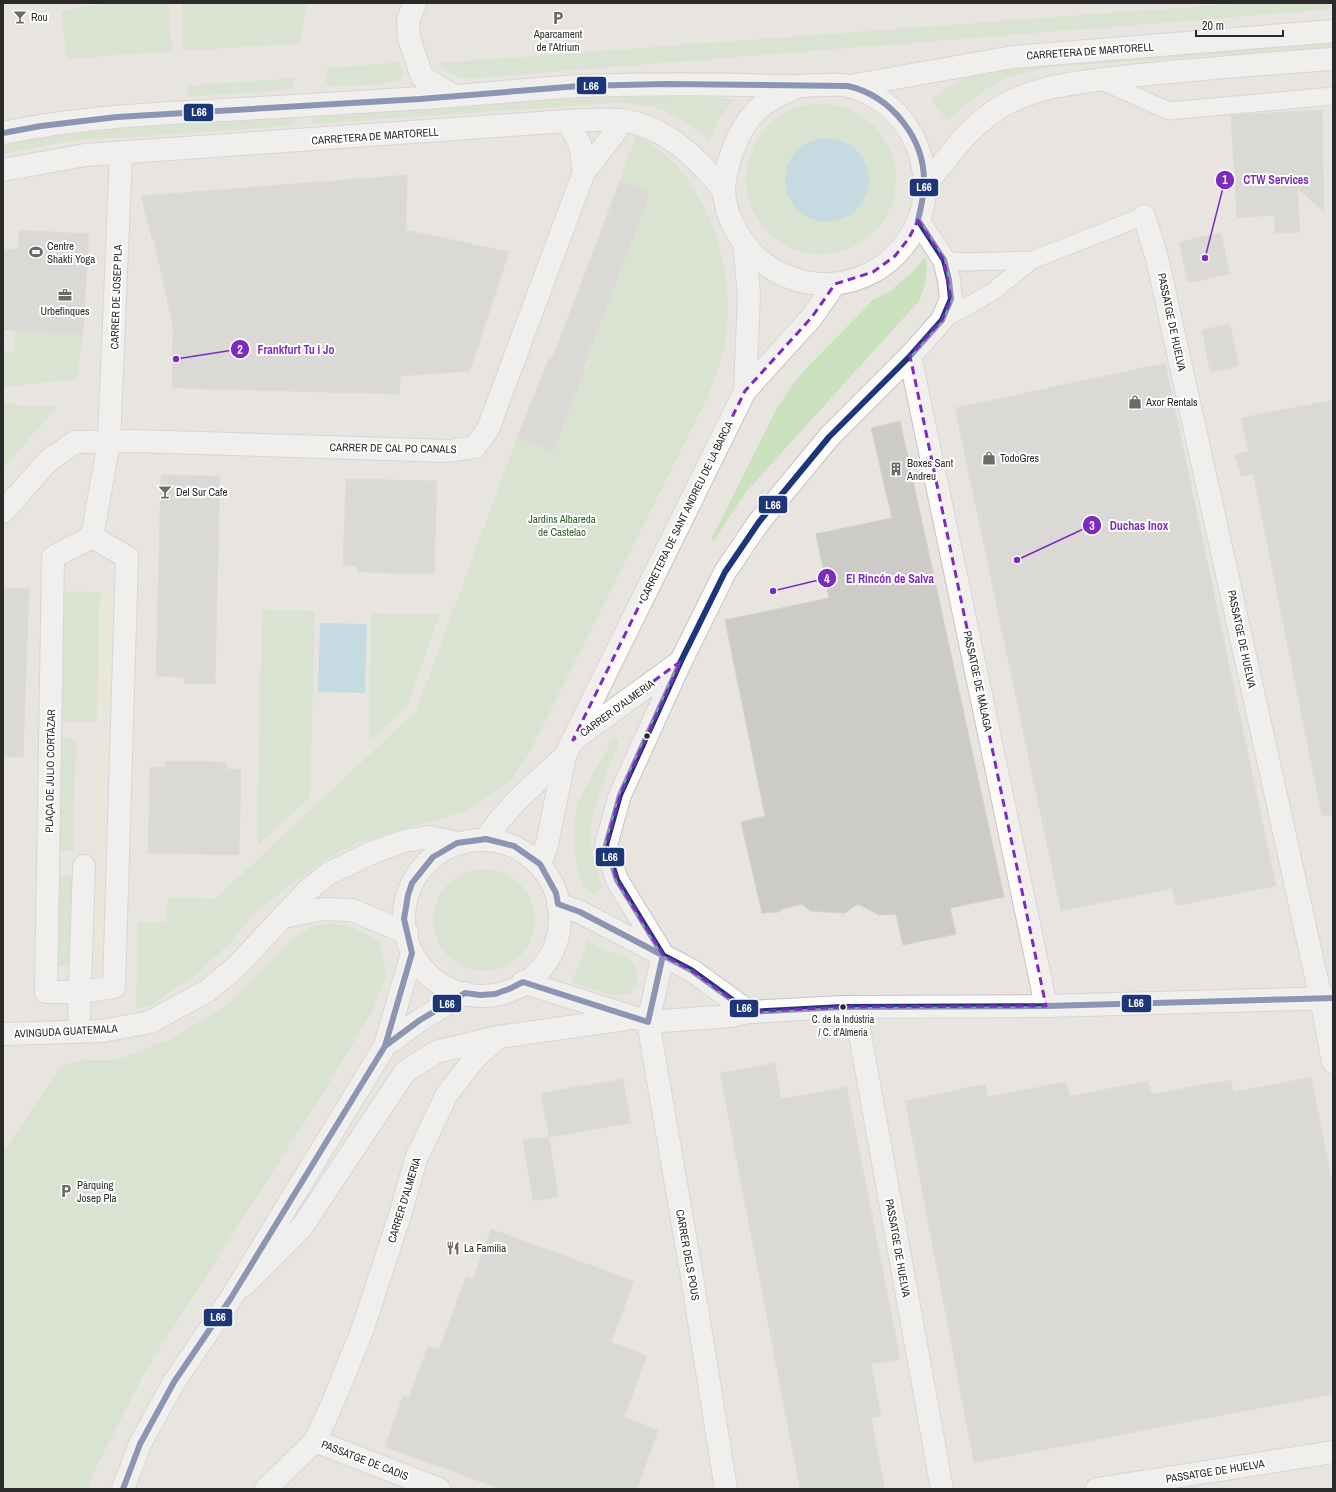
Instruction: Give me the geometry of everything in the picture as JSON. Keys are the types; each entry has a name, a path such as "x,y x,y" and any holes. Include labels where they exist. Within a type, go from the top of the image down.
{"street":[{"path":"414,3 408,20 409,38 422,77 454,96"},
{"name":"CARRETERA DE MARTORELL","path":"850,86 1013,57 1333,31"},
{"path":"925,186 978,123 1002,106 1032,92 1076,82 1185,70 1333,59"},
{"name":"CARRETERA DE MARTORELL","path":"3,133 77,120 454,96 580,86 799,86 831,83 850,86 864,91 892,108 910,130 920,150 925,186 923,206 918,220 909,238 895,256 873,272 845,283 806,283 790,279 770,269 744,244 733,225 726,205 724,191 729,158 741,129 757,110 770,99 799,86"},
{"name":"CARRETERA DE MARTORELL","path":"3,170 85,156 121,153 568,121 621,120 650,129 678,143 705,167 724,191"},
{"name":"CARRER DE CAL PO CANALS","path":"110,442 449,451 475,447 488,429 584,172 621,120"},
{"name":"CARRER DE CAL PO CANALS","path":"568,121 580,144 584,172"},
{"name":"CARRER DE JOSEP PLA","path":"110,442 121,153"},
{"name":"PASSATGE DE HUELVA","path":"1144,216 1159,266 1327,998 1333,1062"},
{"name":"CARRER D'ALMERIA","path":"663,955 617,880 606,844 620,796 680,661 725,572 759,522 829,437 910,356 942,320 951,298 944,260 918,220"},
{"path":"744,244 748,294 745,391"},
{"name":"CARRETERA DE SANT ANDREU DE LA BARCA","path":"540,864 547,844 569,748 745,391 812,317 835,284"},
{"name":"PASSATGE DE MÀLAGA","path":"910,356 1046,1006"},
{"path":"3,512 48,461 75,442 110,442 92,537"},
{"name":"PLAÇA DE JULIO CORTÁZAR","path":"92,537 127,557 114,987 81,992 46,992 53,557 92,537"},
{"name":"CARRER D'ALMERIA","path":"569,748 680,661"},
{"name":"CARRETERA DE SANT ANDREU DE LA BARCA","path":"486,840 496,823 569,748"},
{"name":"AVINGUDA GUATEMALA","path":"3,1034 102,1031 150,1022 206,991 240,962 307,892 328,874 371,853 404,841 429,837 457,843"},
{"path":"486,840 514,846 540,864 556,893 560,914 559,934 552,952 537,974 508,992 477,996 447,988 437,982 420,966 409,943 404,919 408,895 412,883 433,857 457,843 486,840"},
{"path":"79,1016 84,866"},
{"path":"558,904 580,912 690,970 749,1012"},
{"path":"283,917 322,909 352,910 409,943"},
{"path":"123,1489 140,1444 174,1382 231,1298 385,1046 409,943"},
{"path":"640,1020 663,955"},
{"path":"523,982 640,1020"},
{"path":"385,1046 420,1020 465,993"},
{"path":"231,1298 302,1227 406,1072 436,1052 499,1037 640,1020 730,1016 749,1012 855,1008 1046,1006 1327,998"},
{"name":"PASSATGE DE HUELVA","path":"855,1008 942,1489"},
{"name":"CARRER DELS POUS","path":"640,1020 691,1271 726,1489"},
{"name":"CARRER D'ALMERIA","path":"266,1489 315,1441 333,1402 362,1331 400,1215 416,1159 446,1094 476,1058 499,1037"},
{"name":"PASSATGE DE CADIS","path":"315,1441 439,1489"},
{"name":"PASSATGE DE HUELVA","path":"1097,1489 1333,1452"}],"lane":[{"path":"1100,80 1168,111 1333,96"},
{"path":"942,320 991,293 1032,260 1144,216"},
{"path":"944,260 965,262 1032,260"}],"highlighted area":[{"path":"918,220 944,260 949,280 951,299 942,320 910,356 1046,1006 842,1007 749,1012 691,970 663,955 617,880 606,845 620,795 681,661 573,740 745,391 812,317 835,284 873,272 895,256 909,238"}],"green space":[{"path":"104,3 168,3 172,51 67,59 61,11"},
{"path":"182,3 307,3 300,43 183,51"},
{"path":"1243,3 1333,3 1333,9 464,79 450,74 440,63"},
{"path":"1333,37 1333,47 1052,67 1006,78 985,90 947,120 931,99 973,72 999,64"},
{"path":"398,62 404,74 400,80 371,85 324,86 327,69"},
{"path":"294,78 292,89 188,97 187,86"},
{"path":"650,93 735,99 719,119 710,141 687,124 661,110 644,105 616,103 312,124 314,113"},
{"path":"821,104 850,110 874,126 890,150 896,179 890,208 874,232 850,248 821,254 792,248 768,232 752,208 746,179 752,150 768,126 792,110"},
{"path":"294,116 292,126 71,141 3,154 3,145 69,132"},
{"name":"Jardins Albareda de Castelao","path":"636,135 661,152 678,167 697,195 709,218 718,242 724,268 727,294 727,320 724,345 718,370 704,404 527,757 510,781 478,804 462,812 357,843 330,857 290,885 252,916 229,944 191,979 167,993 155,1004 136,1009 138,922 166,923 168,897 215,899 416,711 517,438 553,452 585,371 591,348 650,193 620,181"},
{"path":"926,257 926,280 919,301 746,492 714,540 711,540 777,408 799,376 873,300 890,291 911,273"},
{"path":"15,331 83,335 77,379 3,387 3,351 14,352"},
{"path":"3,404 57,407 3,469"},
{"path":"62,591 100,592 97,722 59,721"},
{"path":"262,610 315,611 310,797 257,846"},
{"path":"371,613 440,614 407,707 369,741"},
{"path":"616,737 619,740 619,743 598,796 591,824 592,852 602,887 596,894 593,894 584,887 576,863 574,834 576,810 582,793 613,739"},
{"path":"58,738 76,738 73,851 57,851"},
{"path":"484,869 503,873 520,884 531,901 535,920 531,939 520,956 503,967 484,971 465,967 448,956 437,939 433,920 437,901 448,884 465,873"},
{"path":"55,877 73,877 70,966 54,966"},
{"path":"333,923 355,928 379,942 387,975 372,1012 320,1098 148,1367 92,1476 89,1489 3,1489 3,1152 62,1065 83,1060 115,1060 169,1040 228,1004 296,936 312,926"},
{"path":"587,939 609,952 629,959 635,965 637,979 635,988 629,994 610,994 571,982 581,963"}],"sand":[{"path":"100,592 121,592 118,723 97,722"},
{"path":"96,736 115,736 114,856 96,856"},
{"path":"94,875 112,875 112,969 93,969"}],"water":[{"path":"827,138 843,141 857,150 866,164 869,180 866,196 857,210 843,219 827,222 811,219 797,210 788,196 785,180 788,164 797,150 811,141"},
{"path":"320,623 367,624 365,693 318,692"}],"building":[{"path":"1322,110 1324,212 1297,188 1300,232 1275,233 1274,215 1237,218 1231,115"},
{"path":"407,175 406,230 509,252 470,371 401,376 399,394 172,388 173,327 154,240 152,240 141,196"},
{"path":"620,181 650,193 583,370 585,371 553,452 517,438 550,356 553,357"},
{"path":"19,230 89,234 83,335 3,330 3,249 18,250"},
{"path":"1221,233 1230,274 1188,283 1179,242"},
{"path":"1230,324 1239,366 1210,372 1202,330"},
{"path":"1165,363 1276,886 1176,906 1172,888 1061,911 955,408"},
{"path":"1333,400 1333,815 1322,816 1253,474 1241,476 1235,455 1248,451 1241,418"},
{"path":"900,421 1004,897 950,908 956,934 903,945 896,914 879,915 858,904 845,913 810,911 802,904 782,909 779,912 762,913 741,822 765,816 725,620 829,598 816,534 892,518 871,428"},
{"path":"161,475 220,476 215,684 184,684 184,677 156,676"},
{"path":"346,479 437,481 434,574 357,572 357,566 343,565"},
{"path":"3,588 29,589 23,757 3,757"},
{"path":"165,761 227,762 227,769 241,769 239,855 148,853 150,767 165,767"},
{"path":"775,1063 781,1099 847,1087 900,1359 871,1364 881,1416 871,1418 885,1489 800,1489 720,1073"},
{"path":"1311,1077 1333,1187 1333,1394 974,1463 905,1101 985,1084 988,1097 1066,1082 1070,1096 1148,1081 1151,1094 1231,1080 1233,1092"},
{"path":"623,1079 631,1123 549,1137 541,1093"},
{"path":"549,1137 558,1197 533,1201 523,1140"},
{"path":"491,1229 634,1281 611,1342 647,1356 624,1417 658,1430 637,1489 501,1489 385,1447 403,1396 409,1398 428,1346 439,1350 466,1277 473,1279"}],"transit line":[{"name":"L66","path":"3,133 41,126 117,117 420,99 579,86 666,84 848,86 864,91 878,99 891,109 912,135 919,150 923,166 924,183 918,220 944,260 949,280 951,299 942,320 910,356 829,437 759,522 725,572 681,661 620,795 606,845 617,880 663,955 648,1022 523,982 495,994 480,995 465,993 420,1020 385,1046 231,1298 174,1382 140,1444 123,1489"},
{"name":"L66","path":"379,1056 385,1046 412,953 404,919 408,895 412,883 433,857 457,843 486,839 514,846 540,864 556,893 558,904 580,912 691,970 749,1012 842,1007 1046,1006 1333,998"}],"place":[{"name":"Rou","path":"20,17"},
{"name":"Aparcament de l'Atrium","path":"558,18"},
{"name":"Centre Shakti Yoga","path":"36,252"},
{"name":"CTW Services","path":"1205,258"},
{"name":"Urbefinques","path":"65,295"},
{"name":"Frankfurt Tu i Jo","path":"176,359"},
{"name":"Axor Rentals","path":"1135,402"},
{"name":"TodoGres","path":"989,458"},
{"name":"Boxes Sant Andreu","path":"896,469"},
{"name":"Del Sur Cafe","path":"165,492"},
{"name":"Duchas Inox","path":"1017,560"},
{"name":"El Rincón de Salva","path":"773,591"},
{"name":"C. de la Indústria / C. d'Almeria","path":"843,1007"},
{"name":"Pàrquing Josep Pla","path":"66,1191"},
{"name":"La Familia","path":"453,1248"}]}
